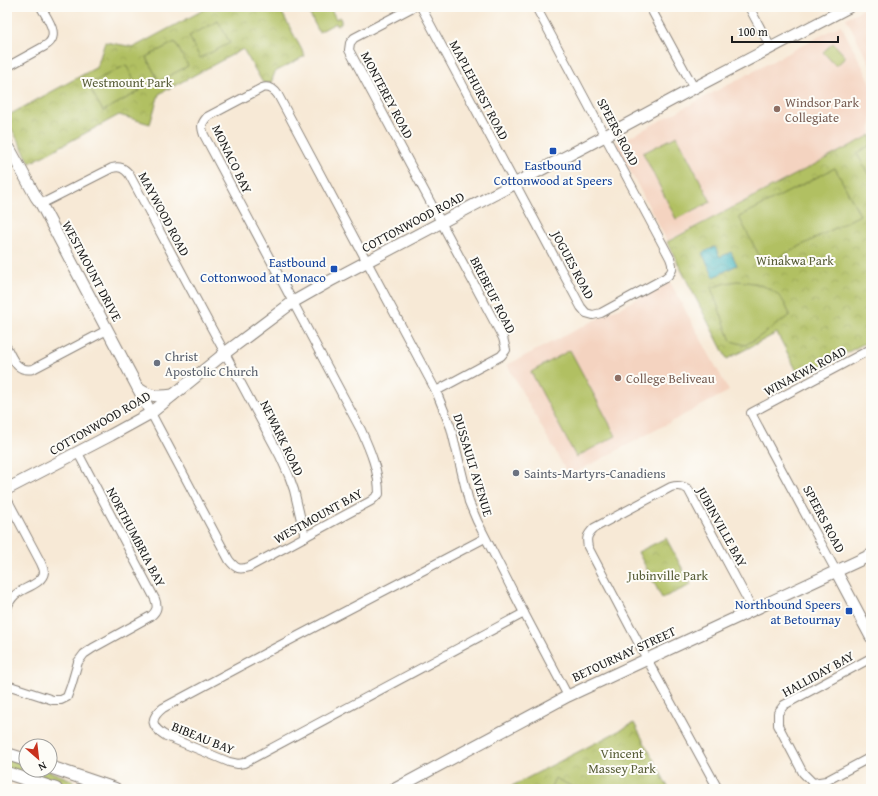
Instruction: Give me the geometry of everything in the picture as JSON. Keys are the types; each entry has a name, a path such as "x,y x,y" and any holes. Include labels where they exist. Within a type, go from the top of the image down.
{"main road":[{"path":"7,754 18,757"},
{"path":"58,770 115,789"},
{"path":"7,773 56,789"}],"street":[{"path":"7,67 49,44 53,39 52,28 41,7"},
{"name":"MONTEREY ROAD","path":"413,7 354,38 350,44 349,50 441,223"},
{"name":"MAPLEHURST ROAD","path":"421,7 515,183"},
{"name":"SPEERS ROAD","path":"536,7 670,258 672,271"},
{"path":"650,7 694,88"},
{"path":"749,7 771,48"},
{"name":"COTTONWOOD ROAD","path":"7,489 78,453 151,413 225,353 293,302 848,7"},
{"name":"MONACO BAY","path":"293,302 204,135 202,128 203,122 207,117 262,88 266,87 274,90 282,102 367,262"},
{"name":"WESTMOUNT DRIVE","path":"7,144 41,204 151,413"},
{"path":"7,158 18,163"},
{"name":"MAYWOOD ROAD","path":"41,204 112,168 118,167 126,170 225,353"},
{"name":"JOGUES ROAD","path":"515,183 581,307 586,313 593,315 601,313 666,278 672,271"},
{"name":"BREBEUF ROAD","path":"436,391 501,356 506,350 503,338 441,223"},
{"name":"DUSSAULT AVENUE","path":"367,262 436,391 451,428 469,502 485,538 568,696"},
{"name":"WESTMOUNT BAY","path":"151,413 234,567 242,569 249,567 371,501 379,494 379,484 372,455 361,430 293,302"},
{"path":"7,348 19,368 26,370 33,369 107,330"},
{"name":"WINAKWA ROAD","path":"751,413 871,349"},
{"name":"NEWARK ROAD","path":"225,353 280,456 289,476 294,490 304,538"},
{"path":"137,387 154,396 173,395"},
{"name":"SPEERS ROAD","path":"751,413 871,637"},
{"name":"NORTHUMBRIA BAY","path":"7,685 53,700 61,700 67,697 78,662 84,654 151,616 156,611 157,604 155,599 78,453"},
{"name":"JUBINVILLE BAY","path":"647,659 588,547 586,540 588,533 594,528 671,487 684,486 688,489 753,610"},
{"path":"7,499 44,571 42,578 19,591 14,596 7,609"},
{"name":"BIBEAU BAY","path":"485,538 163,708 156,713 153,718 154,725 158,731 166,736 229,762 238,764 244,763 524,613"},
{"name":"BETOURNAY STREET","path":"395,789 568,696 871,555"},
{"name":"HALLIDAY BAY","path":"871,658 784,705 778,713 778,725 803,773 813,782 826,781 871,757"},
{"path":"647,659 718,789"}],"shaded area":[{"path":"867,7 871,7 871,66 846,18"},
{"name":"Windsor Park Collegiate","path":"841,25 871,83 871,135 667,241 616,144"},
{"name":"College Beliveau","path":"670,282 729,391 569,476 507,365"}],"green space":[{"name":"Westmount Park","path":"209,7 279,7 305,56 275,72 271,83 263,83 243,49 159,94 150,124 119,115 30,163 7,120 7,116 97,67 105,42 134,47"},
{"path":"321,7 330,7 336,19 340,17 341,24 337,26 336,23 319,32 309,13"},
{"path":"218,21 230,43 200,58 189,36"},
{"path":"175,42 188,66 159,81 146,57"},
{"path":"833,43 846,57 836,66 823,52"},
{"path":"126,65 140,91 103,111 88,85"},
{"name":"Winakwa Park","path":"871,135 871,340 800,377 777,333 727,359 667,242"},
{"path":"677,136 711,202 676,219 643,153"},
{"path":"871,145 871,176 867,172 857,153"},
{"path":"835,168 860,215 764,265 739,217"},
{"path":"737,281 750,282 768,288 779,296 790,315 745,345 731,341 711,288"},
{"path":"570,350 616,436 576,457 531,372"},
{"name":"Jubinville Park","path":"666,538 691,585 662,598 638,552"},
{"name":"Vincent Massey Park","path":"634,723 669,789 506,789"},
{"path":"7,758 18,761 18,772 7,769"},
{"path":"58,775 72,780 75,787 71,789 36,778 58,778"},
{"path":"555,778 577,789 550,789"}],"water":[{"path":"715,247 720,257 731,252 737,265 714,277 702,253"}],"place":[{"name":"Windsor Park Collegiate","path":"777,109"},
{"name":"Eastbound Cottonwood at Speers","path":"553,151"},
{"name":"Eastbound Cottonwood at Monaco","path":"334,269"},
{"name":"Christ Apostolic Church","path":"157,363"},
{"name":"College Beliveau","path":"618,378"},
{"name":"Saints-Martyrs-Canadiens","path":"516,473"},
{"name":"Northbound Speers at Betournay","path":"849,611"}]}
